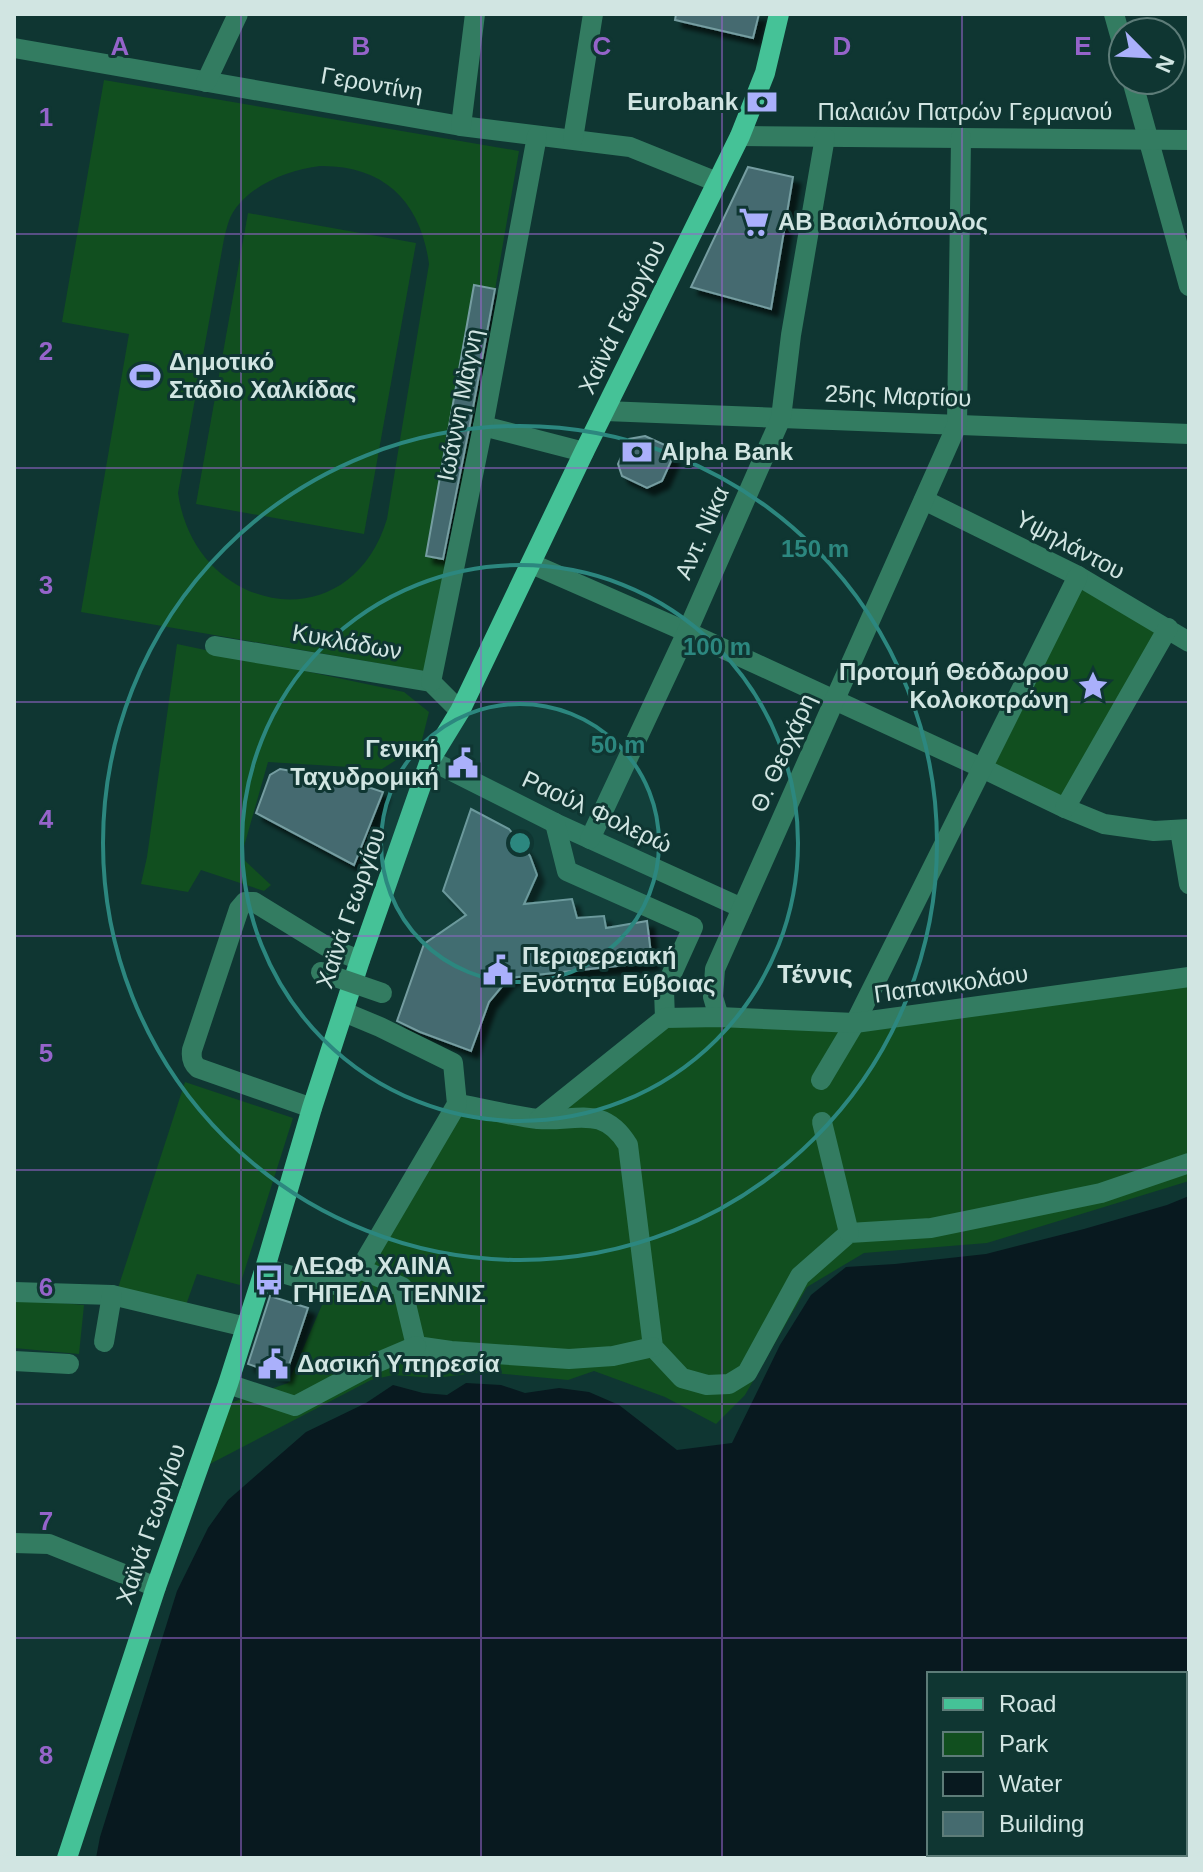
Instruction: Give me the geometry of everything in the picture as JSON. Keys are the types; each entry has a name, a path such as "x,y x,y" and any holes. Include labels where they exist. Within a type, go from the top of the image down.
{"main road":[{"name":"Χαϊνά Γεωργίου","path":"67,1858 156,1587 228,1384 312,1108 430,760 460,711 740,136 765,73 779,14"}],"street":[{"path":"206,82 238,14"},
{"path":"461,126 475,14"},
{"path":"573,139 593,14"},
{"name":"Γεροντίνη","path":"14,48 461,126 630,147 717,182"},
{"path":"1137,96 1189,286"},
{"name":"Ιωάννη Μὰγνη","path":"431,682 537,136"},
{"name":"Παλαιών Πατρών Γερμανού","path":"740,136 1189,140"},
{"name":"Αντ. Νίκα","path":"590,839 687,632 781,418 791,335 825,137"},
{"name":"Θ. Θεοχάρη","path":"719,1017 713,997 713,978 719,961 957,425 961,138"},
{"name":"25ης Μαρτίου","path":"605,411 1189,434"},
{"path":"483,426 584,452"},
{"name":"Υψηλάντου","path":"924,500 1078,576 1189,642"},
{"path":"532,564 835,699 1104,824 1154,831 1184,830 1189,884"},
{"path":"821,1080 855,1023 1078,576"},
{"path":"1065,808 1168,628"},
{"name":"Κυκλάδων","path":"215,646 431,682"},
{"path":"431,682 460,711"},
{"name":"Ραούλ Φολερώ","path":"430,760 555,823 742,908"},
{"path":"539,1119 665,1018 664,991 693,927 567,871 555,823"},
{"path":"312,1108 198,1068 192,1060 192,1050 239,909 245,902 254,902 329,948 360,960"},
{"path":"321,972 382,993 384,985 394,988"},
{"name":"Παπανικολάου","path":"665,1018 719,1017 855,1023 1189,977"},
{"path":"265,1268 319,1284 339,1285 360,1269 457,1104 453,1063 344,1012"},
{"path":"457,1104 539,1119 586,1116 619,1130 628,1145 653,1347 682,1378 707,1385 729,1384 747,1373 800,1276 849,1233 931,1228 1101,1193 1189,1163"},
{"path":"822,1122 849,1233"},
{"path":"360,1269 402,1287 416,1346"},
{"path":"14,1292 112,1295 246,1327"},
{"path":"104,1342 112,1295"},
{"path":"228,1384 295,1406 376,1363 416,1346 569,1359 613,1356 653,1347"},
{"path":"14,1361 69,1364"},
{"path":"14,1543 49,1544 156,1587"}],"green space":[{"name":"Δημοτικό Στάδιο Χαλκίδας","path":"104,80 519,151 429,672 81,612 129,334 62,322","holes":["320,166 363,172 396,191 418,222 429,264 387,519 368,559 341,585 309,598 275,598 242,587 212,566 190,534 178,493 224,239 231,217 239,204 259,187 283,175","474,286 495,289 447,560 426,556"]},
{"path":"248,213 416,243 364,534 196,504"},
{"path":"1078,576 1168,628 1065,808 982,768"},
{"path":"177,644 404,692 429,712 421,744 382,769 268,762 241,857 271,885 264,891 201,870 188,892 141,884"},
{"path":"1189,982 1189,1181 987,1243 864,1253 807,1287 745,1395 716,1424 665,1397 594,1371 568,1380 483,1372 436,1378 393,1375 371,1380 206,1466 227,1404 288,1383 322,1305 318,1289 337,1291 460,1108 540,1122 668,1023 860,1027"},
{"path":"185,1082 293,1118 240,1285 197,1274 186,1305 118,1288"},
{"path":"16,1299 84,1305 79,1354 14,1348"}],"water":[{"path":"1189,1196 1189,1858 96,1858 177,1591 208,1528 228,1500 306,1432 366,1403 393,1385 423,1393 447,1395 466,1383 501,1385 525,1393 559,1388 589,1392 619,1405 677,1450 732,1443 780,1345 811,1295 846,1267 986,1254 1084,1229"}],"building":[{"path":"676,14 759,14 753,38 675,20"},
{"name":"ΑΒ Βασιλόπουλος","path":"748,167 793,177 771,309 691,287"},
{"path":"474,285 495,289 443,559 426,556"},
{"path":"645,436 667,446 672,459 662,481 647,488 622,476 618,464 629,439"},
{"path":"280,769 353,782 383,792 354,865 256,813 270,775"},
{"name":"Περιφερειακή Ενότητα Εύβοιας","path":"471,809 509,829 530,856 537,875 524,904 572,899 577,918 604,916 606,928 647,921 652,962 509,978 489,1002 471,1051 397,1021 424,944 466,915 443,891"},
{"path":"270,1296 308,1308 285,1377 248,1364"}],"place":[{"name":"Eurobank","path":"762,102"},
{"name":"ΑΒ Βασιλόπουλος","path":"754,222"},
{"name":"Δημοτικό Στάδιο Χαλκίδας","path":"145,376"},
{"name":"Alpha Bank","path":"637,452"},
{"name":"Προτομή Θεόδωρου Κολοκοτρώνη","path":"1093,686"},
{"name":"Γενική Ταχυδρομική","path":"463,763"},
{"name":"Περιφερειακή Ενότητα Εύβοιας","path":"498,970"},
{"name":"ΛΕΩΦ. ΧΑΙΝΑ ΓΗΠΕΔΑ ΤΕΝΝΙΣ","path":"269,1280"},
{"name":"Δασική Υπηρεσία","path":"273,1364"}],"district":[{"name":"Τέννις","path":"815,974"}]}
